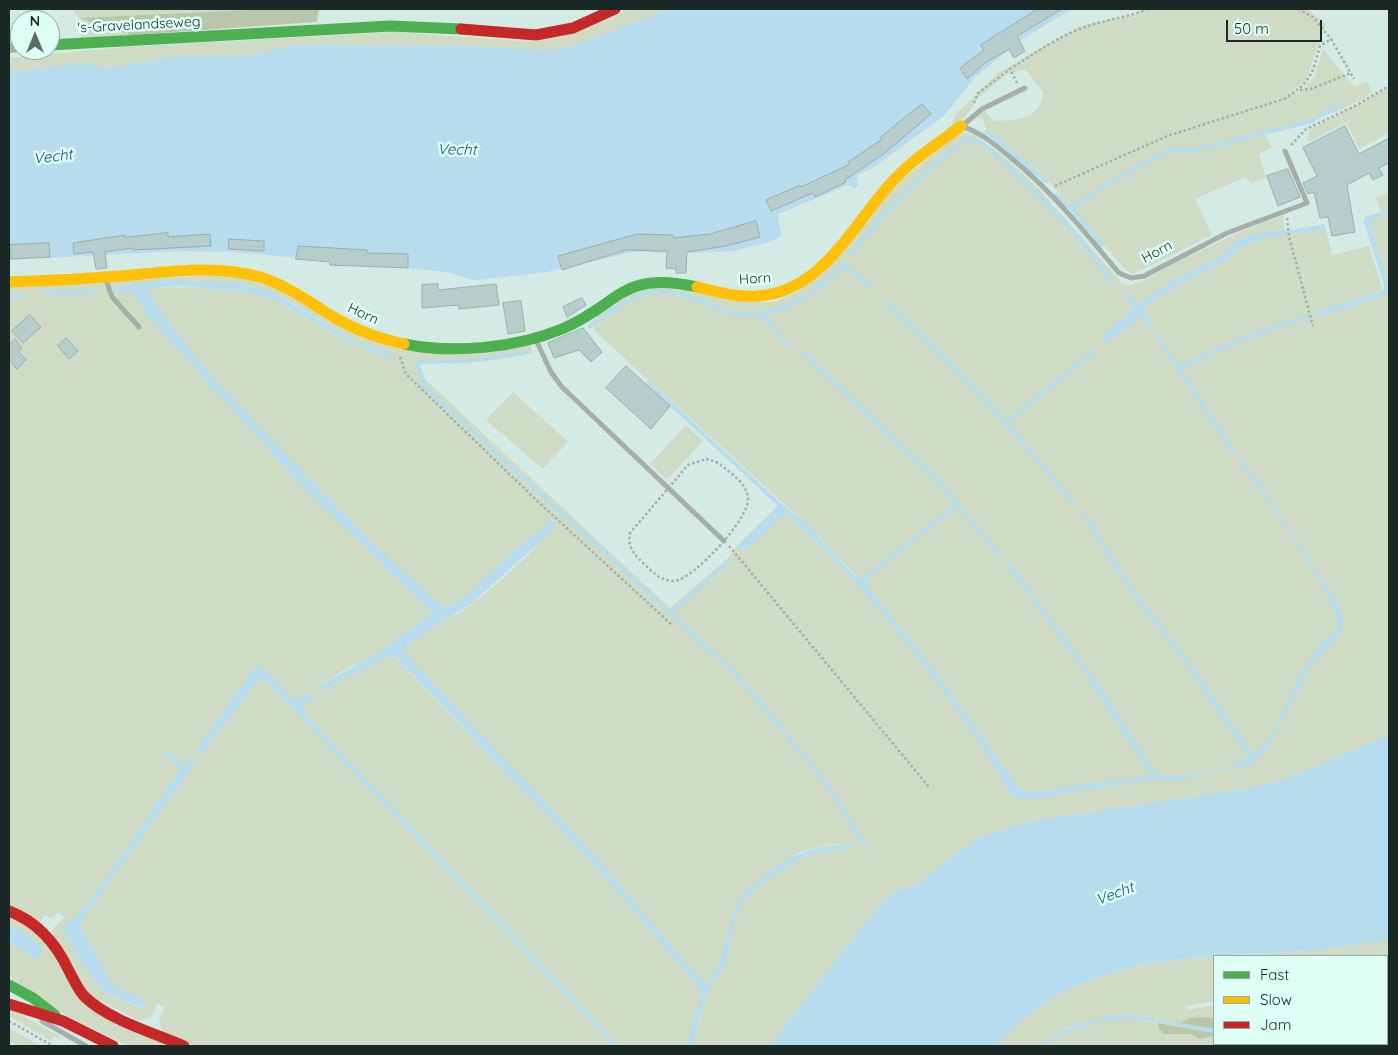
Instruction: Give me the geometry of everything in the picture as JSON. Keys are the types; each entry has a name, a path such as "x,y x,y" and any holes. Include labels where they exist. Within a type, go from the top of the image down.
{"street":[{"name":"'s-Gravelandseweg","path":"60,45 390,26 461,28 536,35 573,28 615,9"},
{"name":"Horn","path":"9,282 105,278 185,270 245,273 283,284 362,332 400,345 450,348 535,337 577,322 600,304 632,285 669,283 745,298 767,296 792,287 828,262 857,222 892,182 920,155 961,126"},
{"path":"9,911 28,918 50,937 79,988 91,1002 184,1046"},
{"path":"9,985 33,998 63,1021"},
{"path":"9,1004 63,1021 113,1046"}],"lane":[{"path":"961,126 982,109 1023,89"},
{"name":"Horn","path":"961,126 979,134 996,145 1048,189 1119,272 1131,278 1138,278 1227,233 1307,202 1286,151"},
{"path":"105,278 112,296 140,327"},
{"path":"535,337 551,372 562,387 724,540"},
{"path":"25,1010 86,1046"}],"path":[{"path":"972,109 978,93 1010,69 1069,33 1090,25 1132,16 1148,9"},
{"path":"1298,9 1313,17 1331,39 1354,79"},
{"path":"1048,189 1168,136 1284,99 1299,90 1311,77 1320,46 1331,39"},
{"path":"1010,69 1023,89"},
{"path":"1299,90 1311,89 1351,72"},
{"path":"1286,151 1306,128 1355,106 1389,86"},
{"path":"1288,228 1313,326"},
{"path":"400,345 400,359 406,374 535,499 672,625"},
{"path":"724,540 929,787"},
{"path":"9,1021 53,1046"}],"green space":[{"path":"72,9 268,9 81,18 131,35 81,39 79,18"},
{"path":"268,9 319,9 317,22 131,35 79,18"},
{"path":"629,9 668,9 571,47 547,50 458,46 295,45 244,56 172,57 111,68 98,67 86,63 9,72 9,58 10,60 60,60 60,53 124,47 398,32 533,42 571,34"},
{"path":"1147,9 1307,9 1326,24 1306,80 1293,90 1298,93 1314,77 1323,49 1354,87 1367,82 1373,92 1334,112 1265,134 1272,147 1259,154 1266,177 1252,184 1245,177 1195,199 1212,235 1133,274 1127,271 1040,172 983,132 986,129 983,120 977,117 985,110 993,121 1018,119 1032,114 1037,109 1043,92 1025,69 1006,75 976,100 967,115 951,129 955,115 998,73 1080,26 1137,14"},
{"path":"1389,88 1389,133 1359,149 1346,123 1308,142 1309,130"},
{"path":"965,132 974,135 1002,155 1039,189 1122,283 1128,286 1145,280 1179,261 1242,231 1283,215 1284,230 1271,230 1237,240 1220,257 1170,282 1138,304 1128,292 1125,295 1133,310 1104,335 1138,314 1150,326 1153,324 1144,311 1146,306 1185,281 1224,262 1241,247 1264,238 1326,229 1332,255 1369,246 1383,291 1314,312 1316,317 1389,294 1389,735 1286,779 1245,789 1033,821 979,837 913,887 893,892 879,905 769,1046 693,1046 701,1010 709,990 725,964 736,916 744,900 764,882 805,856 835,849 852,848 853,844 831,844 800,852 744,892 732,920 727,946 716,972 709,982 704,982 688,966 593,853 404,653 416,638 472,604 505,576 527,556 556,524 552,520 510,554 463,599 433,613 380,651 339,673 319,687 321,691 389,656 395,657 589,859 699,987 701,992 687,1046 619,1046 302,711 304,705 312,697 310,694 299,699 293,699 260,665 255,667 215,723 199,753 201,754 257,682 262,679 266,681 612,1044 609,1046 195,1046 162,1031 159,1020 165,1007 157,1004 152,1016 140,1021 89,995 51,931 64,917 59,912 51,919 46,915 40,921 9,905 9,287 118,279 228,275 277,286 394,348 428,353 445,353 479,351 530,344 533,353 480,362 426,363 419,364 416,368 426,380 670,608 728,558 738,545 745,551 783,515 787,514 850,577 911,646 966,720 1012,797 1036,792 1020,790 931,666 869,589 866,581 857,577 807,525 596,332 591,321 628,294 645,287 661,286 744,302 774,302 797,292 898,183 957,134","holes":["165,280 236,283 289,301 360,344 391,352 353,344 277,301 244,291 216,287 152,288","166,751 184,765 196,762 79,924 112,984 145,1009 143,1009 104,992 80,960 65,933 62,932 67,924 88,904 178,773 178,767 164,753"]},
{"path":"1389,192 1389,210 1381,212 1376,198"},
{"path":"1389,214 1389,286 1370,224 1379,216"},
{"path":"513,392 568,442 543,469 486,420"},
{"path":"686,425 703,441 667,480 650,464"},
{"path":"9,915 42,935 76,991 172,1046 129,1046 67,1016 13,980 9,973 9,943 37,959 23,931 9,925"},
{"path":"1389,939 1389,964 1388,955 1239,955 1337,948"},
{"path":"1213,957 1213,1001 1186,1006 1187,1010 1213,1005 1213,1029 1125,1014 1109,1016 1068,1028 1042,1046 996,1046 1038,1008 1083,983 1131,968 1181,959"},
{"path":"1388,968 1389,1046 1362,1045 1388,1045"},
{"path":"9,1008 61,1037 60,1039 54,1036 51,1041 9,1016"},
{"path":"1127,1018 1213,1033 1213,1045 1327,1046 1048,1046 1074,1029 1095,1022"},
{"path":"1191,1018 1212,1018 1213,1029 1179,1023"},
{"path":"1158,1023 1213,1033 1213,1036 1200,1039 1191,1034 1164,1034 1159,1029"},
{"path":"9,1028 41,1046 19,1046 9,1041"}],"water":[{"name":"Vecht","path":"668,9 1072,9 1024,38 975,77 944,116 874,167 857,175 858,186 854,188 848,185 778,214 781,236 770,242 733,251 673,254 637,251 547,272 477,280 446,272 234,252 179,251 9,260 9,72 86,63 98,67 111,68 172,57 244,56 295,45 458,46 547,50 571,47"},
{"path":"1389,210 1389,214 1379,216 1370,224 1389,286 1389,294 1316,317 1314,312 1383,291 1385,287 1364,223 1365,217"},
{"path":"1324,224 1326,229 1264,238 1241,247 1224,262 1185,281 1146,306 1144,311 1153,324 1150,326 1138,314 1106,338 1103,335 1133,310 1125,294 1128,292 1138,304 1170,282 1220,257 1237,240 1271,230 1292,230"},
{"path":"165,280 236,283 272,292 360,344 391,352 390,359 353,344 277,301 244,291 184,286 152,288 147,291 176,332 241,408 357,527 441,605 447,607 463,599 510,554 552,520 556,524 543,539 472,603 407,646 405,653 593,853 688,966 704,982 709,982 720,960 734,913 744,892 782,863 807,851 836,845 853,844 853,848 835,849 805,856 764,882 744,900 736,916 725,964 709,990 701,1010 693,1046 687,1046 701,992 699,987 589,859 396,657 389,656 321,691 318,687 380,651 433,613 307,491 215,390 207,389 209,383 146,314 133,292 117,292 116,287"},
{"path":"1242,458 1338,603 1343,621 1341,633 1312,664 1268,747 1251,765 1183,780 1153,780 1092,788 1039,799 1012,797 988,756 922,662 880,610 835,561 787,514 783,515 745,551 738,545 781,503 807,525 856,577 866,581 869,589 931,666 1020,790 1038,792 1091,783 1145,777 1150,774 1090,682 1096,680 1157,775 1205,774 1230,767 1248,757 1172,643 1176,642 1253,754 1260,749 1272,734 1294,687 1311,658 1338,626 1336,614 1327,595 1297,545 1239,461"},
{"path":"260,665 293,699 299,699 310,693 313,697 304,705 302,711 619,1046 614,1046 266,681 262,679 257,682 201,754 199,753 197,749 255,667"},
{"name":"Vecht","path":"1389,735 1389,939 1337,948 1213,955 1131,967 1084,983 1038,1008 996,1046 769,1046 879,905 893,892 913,887 979,837 1033,821 1245,789 1286,779"},
{"path":"166,751 184,765 192,758 196,762 79,924 112,984 145,1002 147,1005 145,1009 104,992 80,960 65,933 61,932 88,904 178,773 178,767 164,753"},
{"path":"9,925 23,931 42,948 40,957 34,958 9,943"},
{"path":"1125,1014 1213,1029 1213,1033 1146,1020 1112,1020 1078,1029 1062,1036 1048,1046 1042,1046 1070,1028 1103,1017"}],"building":[{"path":"1038,9 1062,9 1017,36 1025,51 1014,58 1009,49 985,63 967,79 960,68 984,50 981,45"},
{"path":"922,104 931,114 885,153 845,180 846,182 815,197 813,193 771,211 766,200 800,185 801,187 850,164 848,162 881,140 880,138"},
{"path":"1345,126 1359,154 1389,138 1389,163 1379,168 1383,175 1373,180 1369,173 1347,185 1355,232 1332,236 1328,217 1320,218 1314,192 1308,194 1303,183 1317,176 1303,148"},
{"path":"1288,169 1300,197 1278,206 1267,176"},
{"path":"756,221 760,237 726,246 687,252 686,273 676,273 676,269 666,268 667,251 626,250 562,270 558,256 637,234 673,235 673,238 710,234"},
{"path":"168,233 168,237 210,234 211,246 133,250 133,248 105,252 107,268 96,269 93,252 74,254 73,243 125,235 125,237"},
{"path":"229,239 264,241 264,251 229,249"},
{"path":"49,243 50,257 11,259 10,245"},
{"path":"299,246 367,250 367,253 408,254 408,268 330,265 330,262 296,259"},
{"path":"438,284 438,290 496,284 499,305 459,309 459,305 422,308 422,285"},
{"path":"582,298 586,305 567,317 563,307"},
{"path":"521,301 525,331 508,334 503,303"},
{"path":"30,315 41,327 23,343 12,331"},
{"path":"583,328 602,352 591,362 579,350 554,358 548,343"},
{"path":"66,338 78,351 69,359 58,346"},
{"path":"15,339 22,348 18,351 26,360 17,369 9,360 9,341 11,343"},
{"path":"626,366 670,406 651,429 606,388"}],"waterway":[{"path":"1073,210 1076,204 1138,166 1170,150 1194,150 1309,122 1339,105"},
{"path":"989,133 1046,181"},
{"path":"851,254 905,192 935,164 967,139 983,143 1051,208 1083,243 1112,282"},
{"path":"1056,195 1073,210 1102,245"},
{"path":"590,326 631,299 657,291 679,293 732,315 777,310 813,291 844,264 868,286"},
{"path":"44,293 97,291"},
{"path":"9,296 22,295"},
{"path":"885,301 957,371 1006,423 1075,504"},
{"path":"1104,341 1135,320 1140,311"},
{"path":"762,314 788,345"},
{"path":"1179,368 1241,340 1306,317"},
{"path":"1156,334 1233,451"},
{"path":"1006,423 1095,350"},
{"path":"524,353 476,360 417,362 426,388 735,673 827,784 866,847"},
{"path":"803,353 939,482 998,554"},
{"path":"648,383 782,507"},
{"path":"860,582 958,504"},
{"path":"1084,515 1133,592 1172,643"},
{"path":"672,612 728,562"},
{"path":"1009,565 1094,681"}],"traffic: fast":[{"path":"60,44 390,26 461,29"},
{"path":"404,344 443,349 505,345 544,336 562,329 636,286 652,283 672,283 697,287"},
{"path":"9,985 33,998 55,1015"}],"traffic: slow":[{"path":"697,287 727,294 757,296 780,292 800,283 834,254 876,200 906,168 961,126"},
{"path":"9,282 190,270 243,273 281,285 353,327 378,337 404,344"}],"traffic: jam":[{"path":"461,29 536,35 573,28 615,9"},
{"path":"9,911 29,921 45,935 58,951 80,991 95,1005 119,1019 184,1046"},
{"path":"9,1004 63,1021 113,1046"}]}
